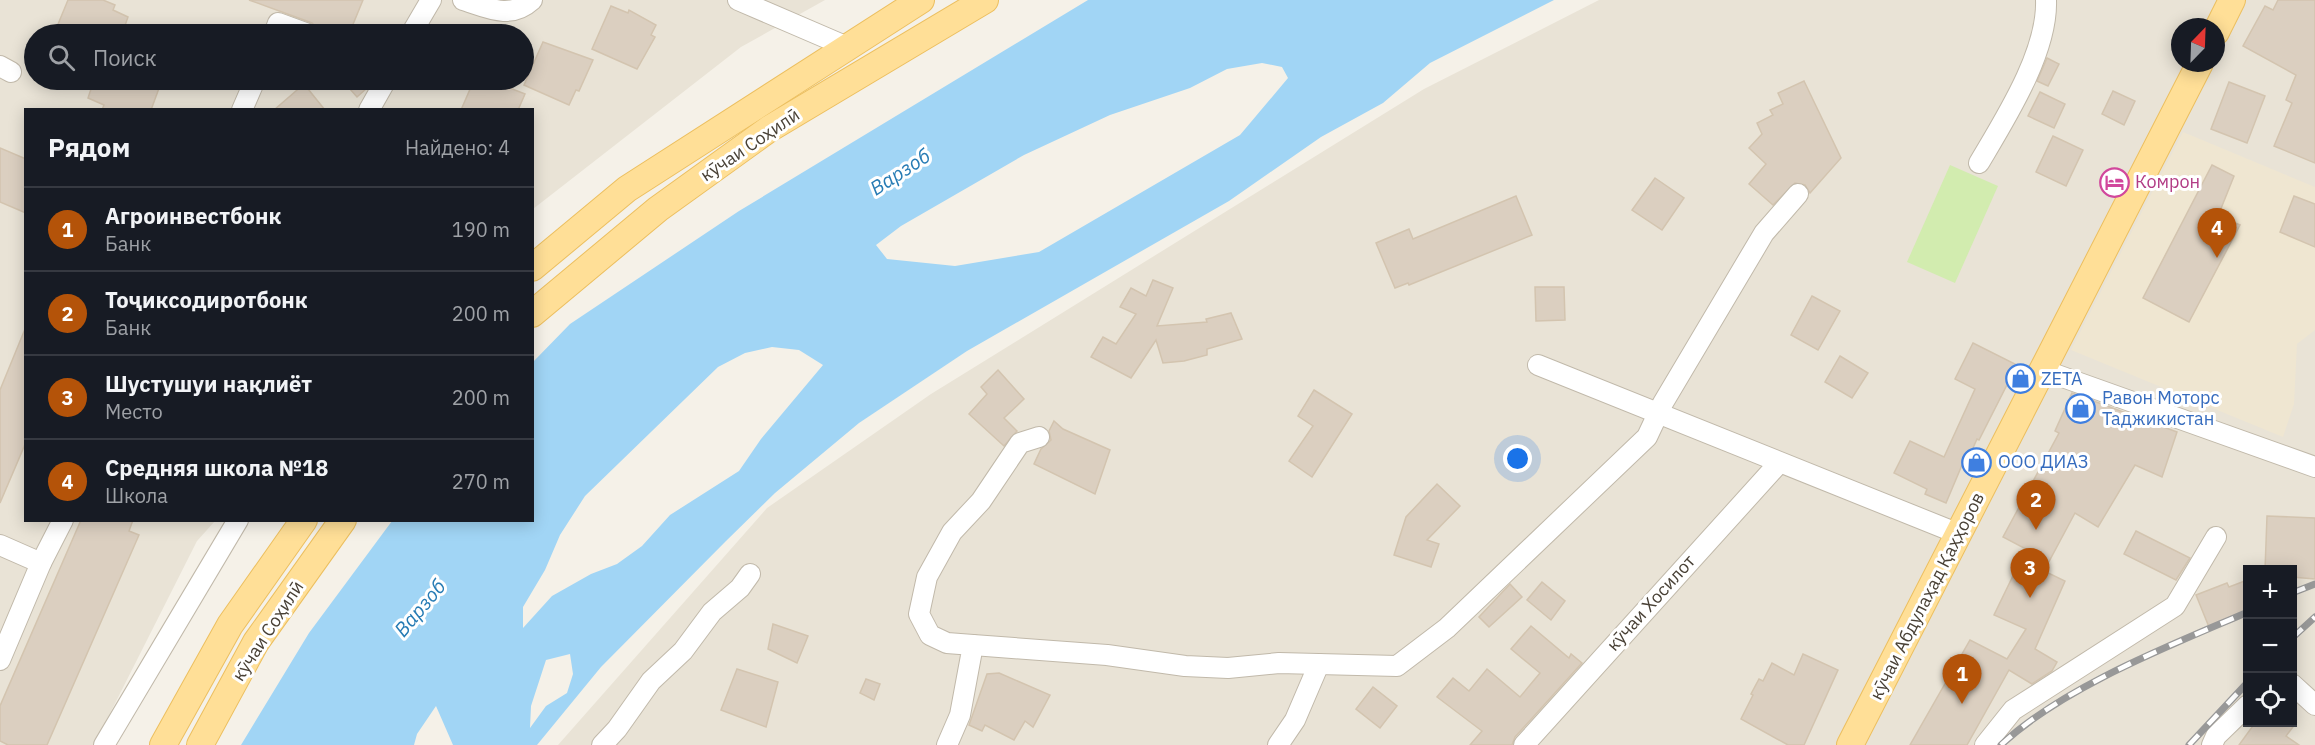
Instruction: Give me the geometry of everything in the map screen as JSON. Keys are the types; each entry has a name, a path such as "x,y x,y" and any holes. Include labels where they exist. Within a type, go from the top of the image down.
{"main road":[{"name":"кӯчаи Соҳилӣ","path":"534,266 627,189 845,46 921,0"},
{"name":"кӯчаи Соҳилӣ","path":"534,313 658,208 769,129 985,0"},
{"path":"2223,18 2232,0"},
{"name":"кӯчаи Абдулаҳад Қаҳҳоров","path":"1850,745 2195,72"},
{"name":"кӯчаи Соҳилӣ","path":"163,745 230,625 303,522"},
{"name":"кӯчаи Соҳилӣ","path":"200,745 256,642 342,522"}],"street":[{"path":"417,24 431,0"},
{"path":"463,0 498,12 514,12 532,0"},
{"path":"738,0 845,46"},
{"path":"1979,163 2017,99 2047,19 2046,0"},
{"path":"243,108 251,90"},
{"path":"370,108 380,90"},
{"path":"1040,437 1020,443 981,501 952,532 927,577 919,614 930,635 947,643 1107,655 1185,666 1228,668 1280,663 1397,666 1447,628 1647,436 1658,411 1764,233 1798,194"},
{"path":"1538,365 1658,411 1779,463 1959,534"},
{"path":"2043,370 2315,467"},
{"name":"кӯчаи Хосилот","path":"1524,745 1779,463"},
{"path":"0,660 41,563 62,522"},
{"path":"104,745 237,522"},
{"path":"1985,745 2013,711 2175,606 2216,537"},
{"path":"0,545 41,563"},
{"path":"602,745 617,729 651,681 683,651 712,612 740,588 750,574"},
{"path":"948,745 960,715 973,645"},
{"path":"1278,745 1295,720 1319,664"},
{"path":"2297,689 2315,705"},
{"path":"2211,745 2216,736 2243,709"}],"shaded area":[{"path":"0,0 825,0 741,47 534,208 534,108 24,108 24,522 214,522 197,541 94,745 0,745"},
{"path":"1599,0 2315,0 2315,745 558,745 767,508 931,394 1424,89"},
{"path":"2183,132 2315,187 2315,330 2297,344 2294,404 2283,437 2071,350"}],"green space":[{"path":"1950,165 1998,186 1955,283 1907,262"}],"water":[{"name":"Варзоб","path":"1088,0 1554,0 1430,63 1383,103 1321,137 1229,201 967,351 859,423 775,493 726,541 601,667 537,745 453,745 436,706 417,734 414,745 241,745 309,633 391,522 534,522 534,361 570,324 739,211","holes":["1262,63 1282,67 1288,78 1240,135 1039,252 955,266 887,259 876,245 901,226 1024,155 1110,115 1190,88 1227,69","772,347 799,350 823,365 761,439 739,471 670,515 642,546 617,564 591,574 552,596 523,628 523,607 545,570 560,535 585,496 718,367 745,353","570,654 573,674 567,693 546,706 530,728 531,706 546,660"]}],"building":[{"path":"68,0 103,0 115,5 113,10 128,17 126,24 58,24"},
{"path":"249,0 363,0 353,24 312,23"},
{"path":"2278,0 2315,0 2315,163 2274,146 2292,103 2286,100 2296,75 2243,46 2265,6 2273,10"},
{"path":"611,6 628,13 629,10 656,25 651,35 655,37 637,69 592,49"},
{"path":"543,42 593,60 579,91 576,90 569,105 534,89 534,62"},
{"path":"2047,58 2059,64 2048,86 2037,81"},
{"path":"1804,81 1841,158 1810,193 1805,185 1795,183 1773,205 1749,184 1766,164 1749,148 1762,134 1757,123 1773,115 1770,110 1783,104 1778,93"},
{"path":"2229,82 2265,96 2247,143 2211,129"},
{"path":"91,90 158,90 152,108 103,108 104,105 88,98"},
{"path":"297,90 309,90 323,108 276,108"},
{"path":"351,90 365,90 357,97"},
{"path":"470,90 515,90 525,94 519,108 462,108"},
{"path":"2113,91 2135,101 2124,125 2102,114"},
{"path":"2040,92 2065,104 2054,128 2028,116"},
{"path":"2053,136 2083,150 2066,186 2036,172"},
{"path":"0,148 24,158 24,212 0,202"},
{"path":"2212,165 2234,176 2218,216 2240,225 2189,322 2143,298"},
{"path":"1655,178 1684,198 1662,230 1632,210"},
{"path":"1516,196 1532,235 1409,285 1408,283 1395,288 1376,243 1409,229 1413,239"},
{"path":"2294,196 2315,204 2315,247 2280,232"},
{"path":"1153,280 1173,288 1157,326 1207,322 1206,319 1231,313 1242,339 1207,349 1207,355 1163,363 1156,340 1131,378 1091,357 1103,337 1116,344 1136,314 1120,307 1131,288 1146,296"},
{"path":"1535,287 1564,287 1565,320 1536,321"},
{"path":"1812,296 1840,311 1818,350 1791,335"},
{"path":"24,331 24,447 0,503 0,390"},
{"path":"1973,343 2017,365 1979,440 1977,439 1968,459 1965,458 1946,503 1925,494 1927,489 1894,473 1910,441 1944,457 1975,389 1955,379"},
{"path":"1840,356 1868,373 1852,398 1825,382"},
{"path":"998,370 1024,399 1004,418 1017,431 1004,446 969,414 987,394 981,387"},
{"path":"1314,390 1352,414 1312,477 1289,461 1313,426 1298,416"},
{"path":"2072,393 2177,432 2162,477 2135,465 2098,527 2075,513 2044,571 2065,581 2035,649 2057,662 2052,671 2032,684 2009,670 1967,745 1910,745 1970,640 2007,659 2026,629 1994,615 2026,549 2003,537 2059,433 2055,431"},
{"path":"1054,421 1063,429 1110,450 1095,494 1034,464 1041,449 1051,440 1049,431"},
{"path":"1437,484 1460,506 1427,540 1439,544 1431,567 1394,555 1406,517"},
{"path":"2267,516 2315,518 2315,579 2297,577 2297,565 2265,565"},
{"path":"80,522 132,522 129,531 139,535 47,745 8,745 0,741 0,706"},
{"path":"2136,531 2190,558 2176,580 2124,554"},
{"path":"1542,582 1565,601 1551,620 1527,600"},
{"path":"2243,582 2243,614 2209,627 2196,595 2227,583 2229,587"},
{"path":"1510,584 1522,597 1489,627 1479,617"},
{"path":"773,624 808,636 797,663 768,649"},
{"path":"1531,626 1569,658 1571,654 1582,663 1515,737 1512,745 1470,745 1482,731 1437,697 1453,678 1469,691 1487,669 1520,697 1540,673 1511,649"},
{"path":"1803,654 1838,670 1804,745 1788,745 1741,719 1759,679 1763,681 1772,663 1794,675"},
{"path":"737,669 778,682 766,727 721,710"},
{"path":"999,673 1050,695 1033,727 1025,721 1014,740 985,725 982,731 969,725 987,674"},
{"path":"866,679 880,684 874,700 860,693"},
{"path":"1373,687 1397,706 1380,728 1356,709"},
{"path":"2252,727 2293,727 2286,736 2299,745 2239,745"}],"railway":[{"path":"2297,591 2315,584"},
{"path":"2001,745 2026,724 2086,686 2151,654 2243,614"},
{"path":"2297,633 2315,617"},
{"path":"2189,745 2243,687"}],"place":[{"name":"Комрон","path":"2114,182"},
{"name":"Средняя школа №18","path":"2217,258"},
{"name":"ZETA","path":"2020,379"},
{"name":"Равон Моторс Таджикистан","path":"2081,408"},
{"name":"ООО ДИАЗ","path":"1977,462"},
{"name":"Тоҷиксодиротбонк","path":"2036,530"},
{"name":"Шустушуи нақлиёт","path":"2030,598"},
{"name":"Агроинвестбонк","path":"1962,704"}]}
